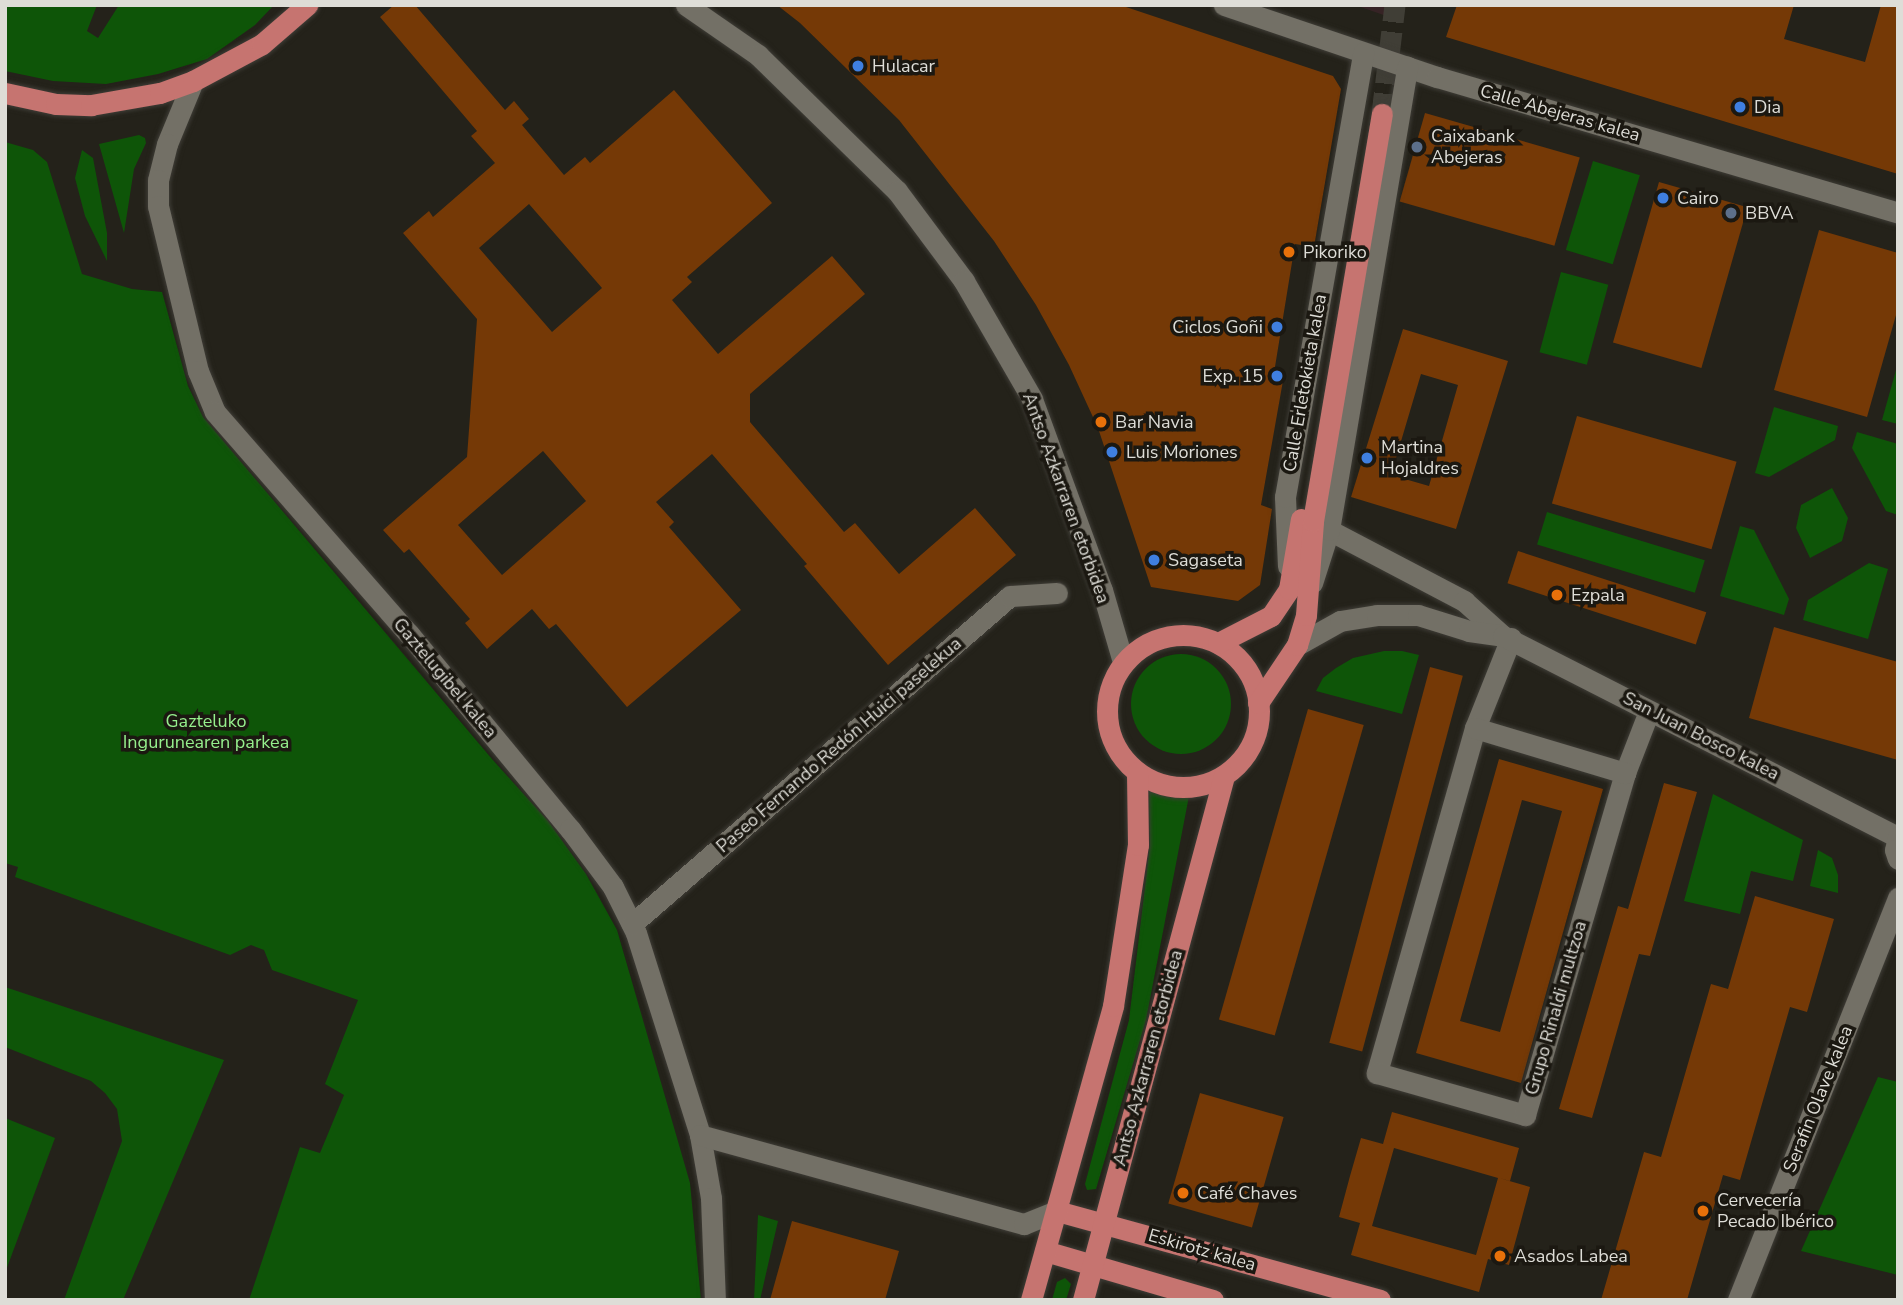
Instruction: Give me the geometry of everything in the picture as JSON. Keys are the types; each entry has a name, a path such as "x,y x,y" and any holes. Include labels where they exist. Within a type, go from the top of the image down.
{"main road":[{"path":"5,93 55,104 91,105 137,99 193,80 262,44 307,5"},
{"name":"Calle Erletokieta kalea","path":"1258,703 1297,645 1299,592 1376,113"},
{"name":"Calle Erletokieta kalea","path":"1218,643 1272,616 1299,592"},
{"path":"1186,634 1218,643 1244,665 1251,677 1258,703 1251,744 1224,776 1201,785 1175,786 1160,783 1137,772 1114,743 1107,705 1111,685 1123,662 1154,639 1186,634"},
{"path":"1031,1300 1113,1006 1138,845 1137,772"},
{"name":"Antso Azkarraren etorbidea","path":"1083,1300 1224,776"},
{"name":"Eskirotz kalea","path":"1057,1211 1380,1300"},
{"path":"1045,1251 1213,1300"}],"street":[{"name":"Antso Azkarraren etorbidea","path":"685,5 758,55 897,191 964,281 1032,399 1102,590 1123,662"},
{"name":"Calle Abejeras kalea","path":"1224,5 1407,67 1898,213"},
{"name":"Calle Erletokieta kalea","path":"1299,592 1285,497 1363,53"},
{"name":"Calle Erletokieta kalea","path":"1299,592 1329,530 1407,67"},
{"name":"Gaztelugibel kalea","path":"193,80 167,144 158,180 158,206 198,371 215,412 410,634 570,829 613,887 632,924 700,1135 711,1198 715,1300"},
{"name":"San Juan Bosco kalea","path":"1329,530 1464,601 1507,637 1898,837"},
{"name":"Paseo Fernando Redón Huici paselekua","path":"632,924 1010,596 1057,593"},
{"name":"San Juan Bosco kalea","path":"1297,645 1340,621 1377,615 1418,615 1469,631 1507,637"},
{"name":"Grupo Rinaldi multzoa","path":"1507,637 1475,729 1377,1073 1525,1115 1625,773 1649,711"},
{"path":"1475,729 1625,773"},
{"path":"1898,837 1895,850 1898,859"},
{"name":"Serafin Olave kalea","path":"1738,1300 1898,898"},
{"path":"700,1135 1024,1224 1045,1251"},
{"path":"1024,1224 1057,1211"}],"shaded area":[{"path":"1355,5 1395,5 1392,18"}],"green space":[{"path":"5,5 97,5 87,31 98,38 119,5 274,5 255,25 207,59 158,74 106,84 53,81 5,71"},
{"path":"139,135 145,138 146,143 134,169 124,233 99,144"},
{"name":"Gazteluko Ingurunearen parkea","path":"5,142 33,150 47,162 82,274 132,289 162,292 188,386 203,417 492,759 548,821 586,874 617,930 690,1183 701,1300 249,1300 300,1147 320,1153 344,1095 325,1084 358,1000 272,970 264,950 251,945 230,955 15,877 18,867 5,863"},
{"path":"82,150 93,158 107,233 107,261 85,216 75,178"},
{"path":"1593,161 1640,175 1613,264 1566,250"},
{"path":"1561,272 1608,285 1587,365 1540,352"},
{"path":"1898,363 1898,424 1882,420"},
{"path":"1774,407 1838,426 1835,440 1769,477 1755,473"},
{"path":"1857,432 1898,444 1898,515 1886,511 1852,448"},
{"path":"1832,488 1848,518 1842,541 1810,558 1796,528 1801,505"},
{"path":"1547,512 1705,560 1695,593 1537,545"},
{"path":"1740,526 1754,530 1789,599 1784,615 1720,596"},
{"path":"1869,563 1888,569 1868,639 1803,620 1808,600"},
{"path":"1384,651 1419,655 1402,714 1316,691 1323,678 1353,658"},
{"path":"1181,654 1200,658 1216,669 1227,685 1231,704 1227,723 1216,739 1200,750 1181,754 1162,750 1146,739 1135,723 1131,704 1135,685 1146,669 1162,658"},
{"path":"1149,791 1166,796 1189,796 1146,1020 1096,1189 1087,1190 1085,1184 1129,1020 1150,845"},
{"path":"1713,794 1803,840 1793,881 1751,871 1740,914 1684,901"},
{"path":"1818,850 1832,858 1838,875 1838,893 1810,886"},
{"path":"5,987 224,1060 123,1300 64,1300 122,1141 117,1109 91,1081 5,1047"},
{"path":"1878,1077 1898,1082 1898,1275 1801,1251"},
{"path":"5,1118 55,1138 5,1273"},
{"path":"758,1215 778,1221 760,1300 754,1300"},
{"path":"1065,1278 1071,1284 1066,1300 1052,1300 1057,1282"}],"building":[{"path":"394,5 415,5 505,110 514,101 529,119 522,125 564,175 585,157 590,163 674,90 772,203 687,277 692,282 672,300 718,354 832,256 865,294 750,394 750,422 844,532 855,523 899,574 975,508 1016,555 888,665 804,566 807,564 712,454 656,502 674,522 669,527 741,610 627,707 556,624 549,629 532,609 487,649 465,623 470,619 409,549 404,553 383,530 467,457 477,319 403,233 429,211 433,217 495,163 471,136 477,131 380,17","holes":["529,204 602,288 552,332 479,248","543,451 586,501 502,575 458,525"]},
{"path":"777,5 1120,5 1333,76 1341,89 1314,247 1295,244 1274,373 1284,375 1261,505 1272,509 1260,585 1238,601 1151,587 1098,428 1069,365 1036,305 994,241 899,120 800,23"},
{"path":"1457,5 1794,5 1784,39 1865,62 1881,5 1898,5 1898,174 1446,37"},
{"path":"1425,113 1580,157 1554,246 1400,201"},
{"path":"1659,182 1747,207 1701,368 1613,343"},
{"path":"1819,230 1898,253 1898,308 1867,417 1774,390"},
{"path":"1403,329 1508,361 1456,529 1351,497","holes":["1421,374 1458,385 1429,486 1391,475"]},
{"path":"1577,416 1737,462 1711,549 1552,503"},
{"path":"1518,551 1706,612 1696,645 1507,583"},
{"path":"1774,627 1898,662 1898,760 1749,718"},
{"path":"1430,667 1463,676 1362,1052 1329,1043"},
{"path":"1308,709 1364,725 1275,1035 1219,1019"},
{"path":"1499,759 1603,789 1521,1083 1416,1053","holes":["1522,800 1562,811 1500,1032 1460,1021"]},
{"path":"1664,783 1697,792 1650,956 1639,954 1592,1118 1559,1109 1618,906 1628,909"},
{"path":"1755,896 1834,919 1807,1012 1790,1007 1740,1180 1723,1175 1687,1300 1601,1300 1644,1152 1661,1157 1711,984 1728,989"},
{"path":"1200,1093 1284,1117 1252,1228 1168,1204"},
{"path":"1392,1112 1519,1148 1510,1181 1499,1178 1530,1187 1509,1265 1488,1259 1479,1292 1351,1255 1360,1223 1339,1217 1350,1176 1361,1138 1383,1144","holes":["1394,1148 1498,1178 1476,1255 1372,1226"]},
{"path":"792,1221 899,1251 885,1300 770,1300"}],"tunnel":[{"path":"1382,114 1395,5"}],"place":[{"name":"Hulacar","path":"858,66"},
{"name":"Dia","path":"1740,107"},
{"name":"Caixabank Abejeras","path":"1417,147"},
{"name":"Cairo","path":"1663,198"},
{"name":"BBVA","path":"1731,213"},
{"name":"Pikoriko","path":"1289,252"},
{"name":"Ciclos Goñi","path":"1277,327"},
{"name":"Exp. 15","path":"1277,376"},
{"name":"Bar Navia","path":"1101,422"},
{"name":"Luis Moriones","path":"1112,452"},
{"name":"Martina Hojaldres","path":"1367,458"},
{"name":"Sagaseta","path":"1154,560"},
{"name":"Ezpala","path":"1557,595"},
{"name":"Café Chaves","path":"1183,1193"},
{"name":"Cervecería Pecado Ibérico","path":"1703,1211"},
{"name":"Asados Labea","path":"1500,1256"}]}
